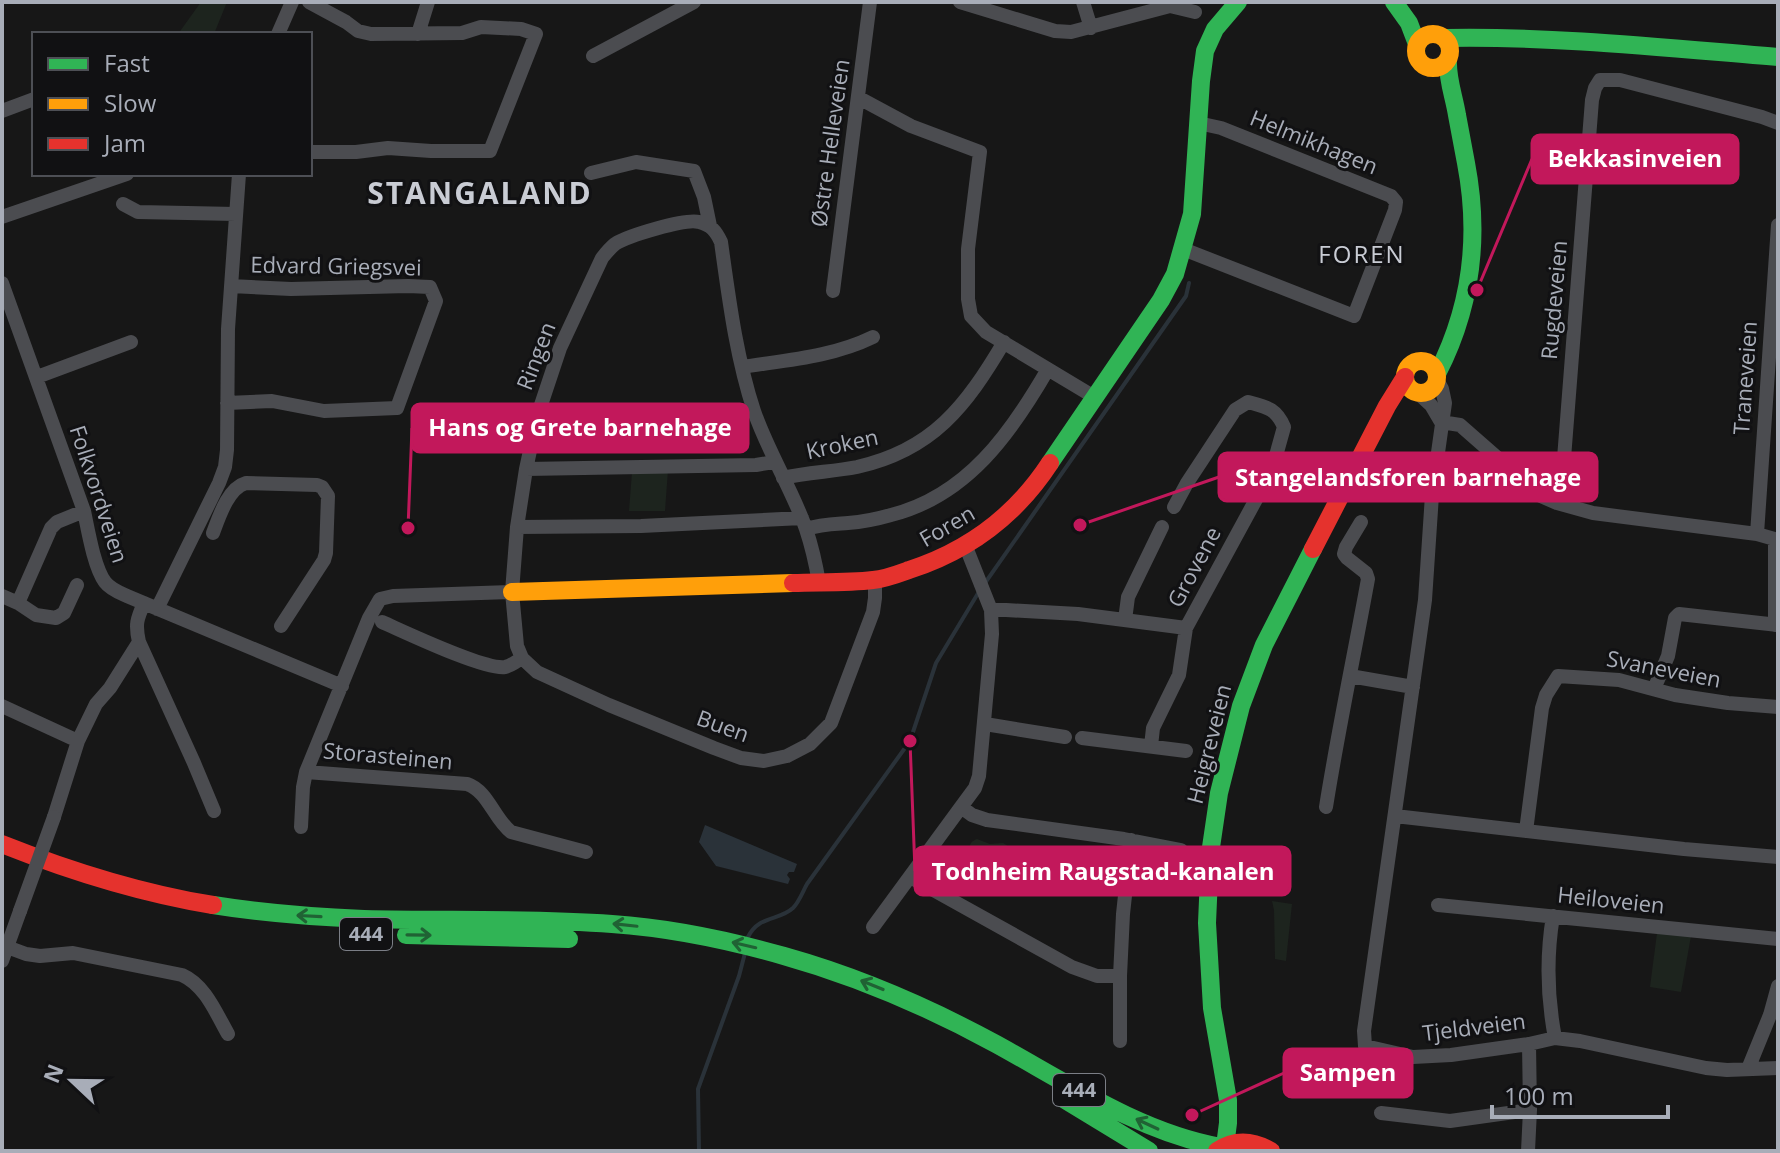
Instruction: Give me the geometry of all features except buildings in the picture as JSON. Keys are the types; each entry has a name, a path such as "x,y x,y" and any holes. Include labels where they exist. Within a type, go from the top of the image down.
{"main road":[{"name":"Foren","path":"512,592 875,580 935,563 966,547 992,528 1018,505 1039,480 1161,300 1175,274 1192,214 1205,51 1215,29 1238,2"},
{"path":"1394,2 1409,23 1417,44"},
{"path":"1410,2 1444,47"},
{"path":"1444,47 1439,67 1429,68 1417,59 1415,49 1424,36 1444,47 1496,37 1778,57"},
{"name":"Heigreveien","path":"1221,1148 1228,1123 1228,1100 1211,994 1207,923 1210,854 1219,793 1241,706 1264,645 1313,547 1387,406 1413,387 1430,390 1455,340 1470,275 1473,226 1467,167 1444,47"},
{"name":"Heigreveien","path":"1429,68 1458,132"},
{"name":"Heigreveien","path":"1413,387 1410,365 1439,348 1457,325"},
{"path":"1422,360 1430,363 1437,377"},
{"name":"444","path":"2,844 120,885 230,908 340,918 612,924 783,963 842,973 972,1030 1071,1086 1153,1127 1191,1142 1221,1148 1243,1141 1266,1148"},
{"name":"444","path":"2,860 63,884 122,902 243,926 316,934 700,944"},
{"name":"444","path":"783,963 969,1047 1064,1099 1149,1151"},
{"name":"Heigreveien","path":"1228,1100 1241,1123 1266,1148"}],"street":[{"path":"279,32 292,2"},
{"path":"309,2 358,31 371,34 462,33 481,27 521,29 536,34 490,151 388,148 312,152"},
{"path":"418,34 428,2"},
{"path":"593,56 694,2"},
{"name":"Østre Helleveien","path":"833,291 870,2"},
{"path":"960,2 1055,31 1071,32 1170,6 1196,7 1215,29"},
{"path":"1083,2 1091,28"},
{"name":"Rugdeveien","path":"1557,503 1562,484 1595,88 1600,80 1609,79 1778,123"},
{"path":"859,98 911,126 980,152 968,249 971,316 978,326 1096,398"},
{"path":"2,111 32,100"},
{"name":"Helmikhagen","path":"1183,249 1354,316 1396,202 1391,196 1235,133 1198,123"},
{"path":"591,173 636,162 694,171 710,226 721,242 737,348 754,411 774,462 804,523 819,583"},
{"path":"2,217 121,176"},
{"name":"Edvard Griegsvei","path":"151,606 225,467 228,329 239,176"},
{"path":"123,204 138,212 236,214"},
{"name":"Ringen","path":"512,592 517,527 538,414 560,348 602,258 613,245 625,239 686,221 710,226"},
{"name":"Traneveien","path":"1757,534 1778,225"},
{"name":"Folkvordveien","path":"2,283 84,511 91,546 104,582 151,606 342,686"},
{"name":"Edvard Griegsvei","path":"227,403 272,401 324,411 397,408 436,301 430,287 419,286 291,289 231,286"},
{"path":"742,367 836,352 873,337"},
{"path":"37,377 131,342"},
{"name":"Kroken","path":"783,478 857,467 887,459 915,445 957,411 975,389 1004,342"},
{"name":"Foren","path":"517,527 852,523 891,515 923,505 967,476 996,448 1022,413 1048,369"},
{"path":"1437,377 1445,403 1432,495 1425,600 1395,816 1778,857"},
{"path":"1413,387 1431,405 1441,422"},
{"name":"Grovene","path":"1151,746 1153,728 1179,675 1186,628 1272,470 1284,427 1279,416 1269,408 1248,402 1235,410 1180,480 1174,507"},
{"path":"1441,422 1460,425 1541,496 1557,503 1593,513 1757,534 1776,540 1776,625 1679,614 1675,618 1668,656 1654,689"},
{"path":"526,469 756,465 774,462"},
{"path":"213,533 227,502 239,485 317,485 326,491 324,560 281,626"},
{"path":"18,603 51,528 57,522 84,511"},
{"path":"1326,807 1338,727 1368,579 1366,573 1344,554 1361,522"},
{"path":"1125,620 1128,597 1162,527"},
{"path":"873,927 975,788 979,776 992,634 991,610 966,547"},
{"name":"Buen","path":"522,658 537,672 609,705 741,758 764,761 787,756 810,744 831,723 873,612 875,580"},
{"path":"2,596 36,615 56,618 64,613 77,585"},
{"path":"382,622 472,660 505,667 522,658 517,646 512,592"},
{"name":"Foren","path":"342,686 375,604 380,599 512,592"},
{"path":"151,606 137,619 139,642 214,811"},
{"name":"Grovene","path":"991,610 1078,614 1186,628"},
{"path":"139,642 96,704 78,741 4,954 40,956 73,953 182,975 202,990 228,1034"},
{"path":"1350,676 1413,687"},
{"name":"Svaneveien","path":"1526,831 1542,708 1558,676 1619,680 1675,695 1778,707"},
{"path":"301,827 306,772 342,686"},
{"path":"2,706 78,741"},
{"path":"985,724 1065,737"},
{"path":"1082,738 1186,751"},
{"name":"Storasteinen","path":"306,772 467,784 481,792 503,826 511,832 586,852"},
{"path":"961,807 987,820 1181,850"},
{"name":"Tjeldveien","path":"1395,816 1364,1031 1365,1046 1413,1057 1451,1055 1555,1038 1706,1068 1778,1068"},
{"path":"1120,1041 1123,914 1131,840"},
{"path":"910,877 1072,967 1097,976 1120,976"},
{"name":"Heiloveien","path":"1438,905 1778,939"},
{"name":"Tjeldveien","path":"1553,916 1547,950 1549,1002 1555,1038"},
{"path":"1748,1069 1778,986"},
{"path":"1528,1151 1529,1044"},
{"path":"1381,1113 1450,1121 1530,1110"}],"shaded area":[{"path":"201,2 227,2 215,32 179,32"},
{"path":"668,470 665,511 629,511 632,472"},
{"path":"705,825 797,864 794,872 787,875 790,879 788,884 716,866 699,842"},
{"path":"977,839 990,844 1003,843 1011,848 1007,868 1002,867 998,876 967,860 970,845"},
{"path":"1272,901 1292,904 1286,961 1275,959"},
{"path":"1657,933 1691,936 1681,992 1650,987"}],"waterway":[{"path":"985,583 1186,296 1189,283"},
{"path":"748,937 758,925 795,906 807,884 910,741 936,663 980,590"},
{"path":"699,1151 698,1089 745,953"}],"traffic: fast":[{"path":"1050,463 1161,300 1175,274 1192,214 1205,51 1215,29 1238,2"},
{"path":"1394,2 1409,23 1417,44"},
{"path":"1445,38 1570,41 1778,57"},
{"path":"1437,374 1458,323 1470,271 1472,244 1470,190 1448,60"},
{"path":"1225,1146 1228,1100 1212,1008 1207,923 1210,854 1219,793 1241,706 1264,645 1313,549"},
{"path":"213,905 345,918 612,924 677,932 742,945 812,964 893,994 970,1030 1133,1119 1191,1140 1221,1147"},
{"path":"406,935 569,939"},
{"path":"1062,1098 1149,1151"}],"traffic: slow":[{"path":"1433,34 1445,39 1450,51 1445,63 1433,68 1421,63 1416,51 1421,39 1433,34"},
{"path":"1421,361 1432,366 1437,377 1432,388 1421,393 1410,388 1405,377 1410,366 1421,361"},
{"path":"512,592 793,583"}],"traffic: jam":[{"path":"1313,549 1405,377"},
{"path":"793,583 882,579 951,553 1006,515 1050,463"},
{"path":"2,844 106,880 213,905"},
{"path":"1217,1151 1230,1144 1244,1142 1271,1151"}],"place":[{"name":"Bekkasinveien","path":"1477,290"},
{"name":"Stangelandsforen barnehage","path":"1080,525"},
{"name":"Hans og Grete barnehage","path":"408,528"},
{"name":"Todnheim Raugstad-kanalen","path":"910,741"},
{"name":"Sampen","path":"1192,1115"}],"district":[{"name":"STANGALAND","path":"480,194"},
{"name":"FOREN","path":"1362,255"}]}
